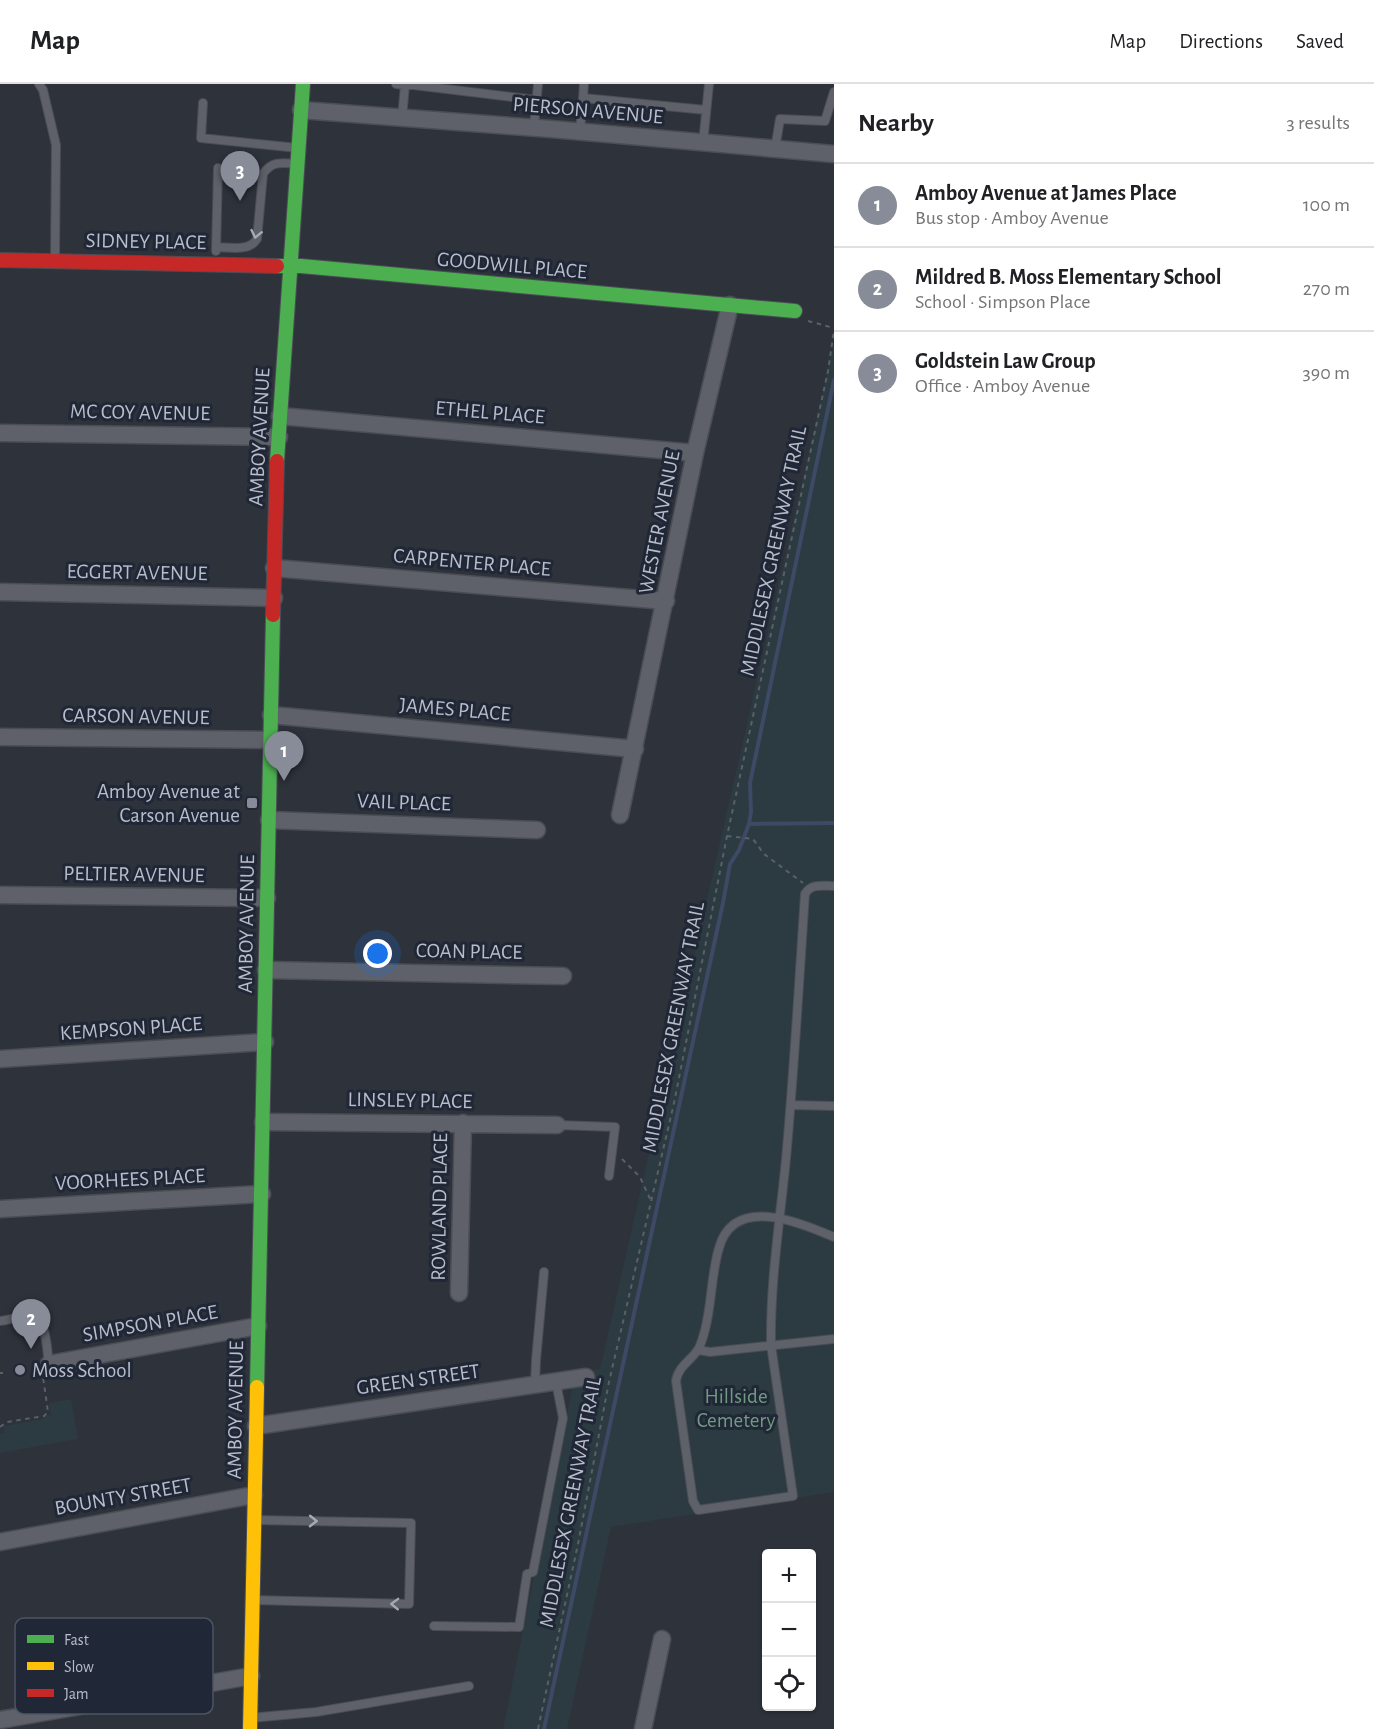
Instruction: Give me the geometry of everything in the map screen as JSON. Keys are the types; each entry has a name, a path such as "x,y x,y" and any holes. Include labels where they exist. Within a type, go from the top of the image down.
{"street":[{"name":"AMBOY AVENUE","path":"250,1724 274,568 280,416 303,84"},
{"name":"PIERSON AVENUE","path":"302,110 534,127 834,154"},
{"name":"SIDNEY PLACE","path":"0,260 291,266"},
{"name":"GOODWILL PLACE","path":"291,266 795,311"},
{"name":"WESTER AVENUE","path":"620,815 695,453 730,306"},
{"name":"ETHEL PLACE","path":"280,416 695,453"},
{"name":"MC COY AVENUE","path":"0,433 279,437"},
{"name":"CARPENTER PLACE","path":"274,568 666,600"},
{"name":"EGGERT AVENUE","path":"0,592 274,598"},
{"name":"JAMES PLACE","path":"272,715 635,749"},
{"name":"CARSON AVENUE","path":"0,737 271,740"},
{"name":"VAIL PLACE","path":"270,820 537,830"},
{"name":"PELTIER AVENUE","path":"0,895 267,898"},
{"name":"COAN PLACE","path":"266,970 563,976"},
{"name":"KEMPSON PLACE","path":"0,1059 265,1042"},
{"name":"LINSLEY PLACE","path":"263,1122 557,1125"},
{"name":"ROWLAND PLACE","path":"459,1293 463,1123"},
{"name":"VOORHEES PLACE","path":"0,1209 262,1194"},
{"name":"SIMPSON PLACE","path":"49,1364 258,1326"},
{"name":"GREEN STREET","path":"256,1426 586,1377"},
{"name":"BOUNTY STREET","path":"0,1542 254,1495"},
{"path":"643,1729 662,1639"},
{"path":"213,1683 251,1676"},
{"path":"0,1720 34,1714"}],"lane":[{"path":"402,118 402,84 536,100"},
{"path":"534,127 538,84"},
{"path":"580,131 584,84"},
{"path":"703,143 709,84"},
{"path":"42,86 56,145 55,260"},
{"path":"776,149 780,119 825,121 834,92"},
{"path":"583,98 706,110"},
{"path":"203,103 201,138 299,148"},
{"path":"216,247 249,247 254,244 257,239 263,174 269,166 277,163 298,164"},
{"path":"216,264 218,168"},
{"path":"834,886 815,886 805,894 791,1105 781,1218 771,1324 771,1345 793,1496 696,1509 676,1381 680,1369 698,1350 705,1330 719,1247 725,1234 733,1226 752,1217 781,1218 799,1222 834,1237"},
{"path":"791,1105 834,1106"},
{"path":"557,1125 615,1127 609,1176"},
{"path":"535,1385 544,1272"},
{"path":"0,1321 34,1317 39,1320 45,1332 49,1364"},
{"path":"698,1350 710,1352 834,1339"},
{"path":"434,1626 519,1627 527,1574 533,1572 563,1418 556,1382"},
{"path":"252,1600 409,1604 411,1523 254,1520"},
{"path":"250,1724 469,1686"}],"path":[{"path":"795,311 798,319 834,329"},
{"name":"MIDDLESEX GREENWAY TRAIL","path":"538,1729 578,1544 609,1382 652,1203 727,836 828,371 834,329"},
{"path":"727,836 753,839 764,854 810,888"},
{"path":"612,1151 629,1164 640,1177 652,1203"},
{"path":"0,1427 7,1422 44,1416 48,1412 42,1377 49,1364"}],"green space":[{"name":"Hillside Cemetery","path":"834,342 834,1492 611,1527 567,1729 503,1729 575,1375 600,1369"},
{"path":"71,1399 78,1439 0,1453 0,1434 4,1433 3,1426 43,1419 43,1416 51,1415 49,1403"}],"waterway":[{"path":"544,1729 730,864 739,850 749,824 750,783 834,380"},
{"path":"749,824 834,823"}],"traffic: fast":[{"path":"277,461 303,84"},
{"path":"277,266 301,266 795,311"},
{"path":"257,1387 273,615"}],"traffic: slow":[{"path":"250,1729 257,1387"}],"traffic: jam":[{"path":"0,260 277,266"},
{"path":"273,615 277,461"}],"place":[{"name":"Goldstein Law Group","path":"240,201"},
{"name":"Amboy Avenue at James Place","path":"284,781"},
{"name":"Amboy Avenue at Carson Avenue","path":"252,803"},
{"name":"Mildred B. Moss Elementary School","path":"31,1349"},
{"name":"Moss School","path":"20,1370"}]}
